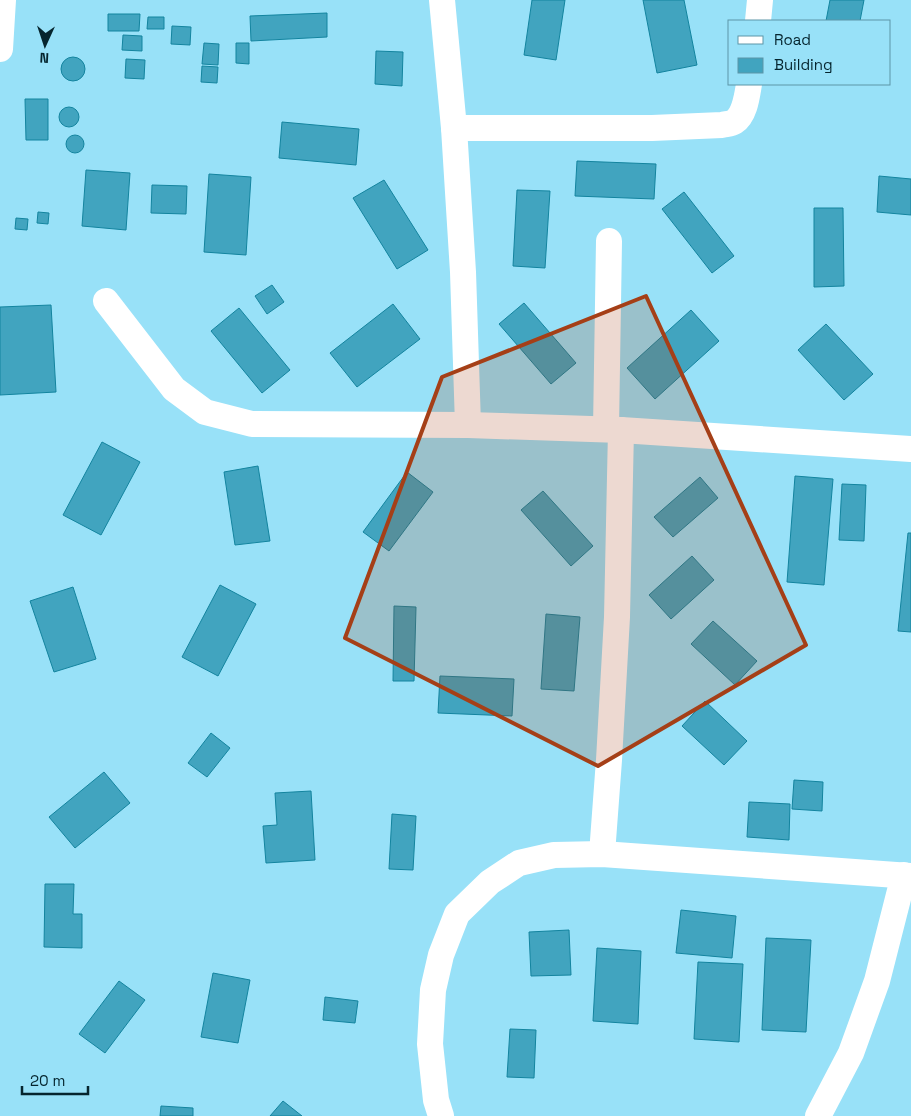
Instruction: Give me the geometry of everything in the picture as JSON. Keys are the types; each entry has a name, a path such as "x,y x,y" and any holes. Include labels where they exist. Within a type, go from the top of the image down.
{"lane":[{"path":"0,49 3,0"},
{"path":"442,0 454,128 463,272 468,425"},
{"path":"758,20 760,0"},
{"path":"454,128 652,128 722,125 732,123 740,117 746,101 749,85"},
{"path":"602,854 617,617 609,241"},
{"path":"106,301 174,389 205,412 252,424 468,425 614,430 911,449"},
{"path":"440,1116 436,1100 430,1044 433,990 441,955 457,914 490,882 519,863 554,855 602,854 908,875 877,981 851,1053 818,1116"}],"highlighted area":[{"path":"646,296 806,645 598,766 345,638 442,377"}],"building":[{"path":"532,0 565,0 556,60 524,55"},
{"path":"643,0 684,0 697,65 657,73"},
{"path":"830,0 864,0 860,20 826,20"},
{"path":"327,13 327,37 251,41 250,16"},
{"path":"108,14 140,14 139,31 108,31"},
{"path":"148,17 164,17 164,29 147,29"},
{"path":"172,26 191,27 190,45 171,44"},
{"path":"123,35 142,36 142,51 122,50"},
{"path":"204,43 219,44 218,65 202,64"},
{"path":"236,43 249,43 249,64 236,63"},
{"path":"376,51 403,52 402,86 375,84"},
{"path":"73,57 78,58 84,64 84,74 78,80 73,81 68,80 62,74 61,69 62,64 68,58"},
{"path":"126,59 145,60 144,79 125,78"},
{"path":"202,66 218,67 217,83 201,82"},
{"path":"25,99 48,99 48,140 26,140"},
{"path":"69,107 76,110 79,117 76,124 69,127 62,124 59,117 62,110"},
{"path":"282,122 359,129 356,165 279,158"},
{"path":"75,135 83,140 84,144 79,152 75,153 67,148 66,144 71,136"},
{"path":"577,161 656,164 654,199 575,196"},
{"path":"86,170 130,173 126,230 82,226"},
{"path":"209,174 251,177 246,255 204,252"},
{"path":"879,176 911,179 911,215 877,212"},
{"path":"384,180 428,250 397,269 353,198"},
{"path":"152,185 187,186 186,214 151,213"},
{"path":"517,190 550,191 545,268 513,266"},
{"path":"684,192 734,256 712,273 662,209"},
{"path":"814,208 843,208 844,286 814,287"},
{"path":"38,212 49,213 48,224 37,223"},
{"path":"16,218 28,219 27,230 15,229"},
{"path":"272,285 284,302 267,314 255,296"},
{"path":"524,303 576,363 551,384 499,324"},
{"path":"393,304 420,339 357,387 330,353"},
{"path":"51,305 56,392 0,395 0,307"},
{"path":"239,308 290,370 262,393 211,331"},
{"path":"691,310 719,341 655,399 627,368"},
{"path":"826,324 873,374 844,400 798,350"},
{"path":"102,442 140,462 101,535 63,515"},
{"path":"258,466 270,541 235,545 224,472"},
{"path":"407,472 433,492 389,551 363,532"},
{"path":"795,476 833,479 824,585 787,582"},
{"path":"700,477 718,498 673,537 654,517"},
{"path":"842,484 866,485 864,541 839,540"},
{"path":"543,491 593,546 571,566 521,510"},
{"path":"908,533 911,533 911,632 898,631"},
{"path":"692,556 714,580 671,619 649,595"},
{"path":"220,585 256,604 218,676 182,657"},
{"path":"73,587 96,659 54,672 30,601"},
{"path":"394,606 416,607 414,681 393,681"},
{"path":"546,614 580,617 574,691 541,689"},
{"path":"713,621 757,661 735,685 691,644"},
{"path":"440,676 514,679 512,716 438,713"},
{"path":"705,701 747,741 724,765 682,726"},
{"path":"211,733 230,748 207,777 188,763"},
{"path":"104,772 130,803 75,848 49,817"},
{"path":"794,780 823,782 822,811 792,809"},
{"path":"311,791 315,860 266,863 263,826 277,825 275,793"},
{"path":"749,802 790,804 789,840 747,837"},
{"path":"392,814 416,816 413,870 389,869"},
{"path":"45,884 74,884 73,914 82,914 82,948 44,947"},
{"path":"681,910 736,916 732,958 676,953"},
{"path":"569,930 571,975 531,976 529,932"},
{"path":"766,938 811,940 806,1032 762,1030"},
{"path":"597,948 641,951 638,1024 593,1021"},
{"path":"698,962 743,964 739,1042 694,1039"},
{"path":"213,973 250,980 238,1043 201,1037"},
{"path":"119,981 145,1000 105,1053 79,1034"},
{"path":"325,997 358,1001 355,1023 323,1020"},
{"path":"510,1029 536,1030 534,1078 507,1077"},
{"path":"283,1101 302,1116 270,1116"},
{"path":"161,1106 193,1108 193,1116 160,1116"}]}
